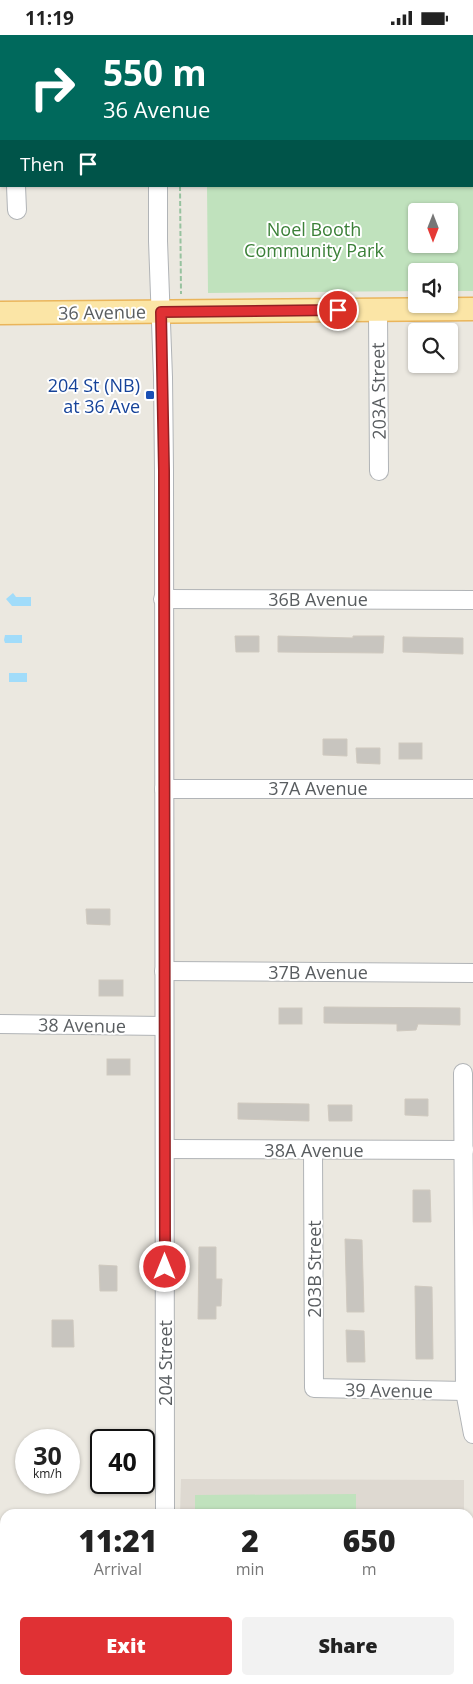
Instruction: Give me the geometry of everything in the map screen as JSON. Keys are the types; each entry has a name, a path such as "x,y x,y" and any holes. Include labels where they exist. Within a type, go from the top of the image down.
{"main road":[{"name":"36 Avenue","path":"0,313 473,309"}],"street":[{"path":"16,187 17,210"},
{"name":"204 Street","path":"158,187 158,241 171,311 164,461 163,599 165,1509"},
{"name":"203A Street","path":"378,310 379,471"},
{"name":"36B Avenue","path":"163,599 473,600"},
{"name":"37A Avenue","path":"164,789 473,789"},
{"name":"37B Avenue","path":"164,971 473,973"},
{"name":"38 Avenue","path":"0,1024 164,1026"},
{"path":"463,1073 465,1391 473,1434"},
{"name":"38A Avenue","path":"165,1149 464,1150"},
{"name":"203B Street","path":"314,1150 314,1388"},
{"name":"39 Avenue","path":"314,1388 465,1391"}],"path":[{"path":"171,311 180,187"}],"shaded area":[{"path":"181,1479 464,1480 464,1509 180,1509"}],"green space":[{"name":"Noel Booth Community Park","path":"207,187 473,187 473,291 458,291 458,263 408,263 408,291 208,293"},
{"path":"356,1494 356,1509 195,1509 195,1495"}],"water":[{"path":"13,593 16,597 31,597 31,606 12,606 6,599"},
{"path":"5,635 22,635 22,643 5,643"},
{"path":"9,673 27,673 27,682 9,682"}],"building":[{"path":"235,636 259,636 259,652 236,652"},
{"path":"278,636 353,638 353,636 384,636 383,653 278,652"},
{"path":"403,637 463,638 463,654 403,652"},
{"path":"323,739 347,739 347,756 323,755"},
{"path":"399,743 422,743 422,759 399,759"},
{"path":"356,748 380,748 380,764 357,763"},
{"path":"86,909 110,909 110,925 87,924"},
{"path":"99,980 123,980 123,996 99,996"},
{"path":"324,1007 460,1008 460,1025 418,1024 416,1030 397,1031 397,1024 324,1023"},
{"path":"279,1008 302,1008 302,1024 279,1024"},
{"path":"107,1059 130,1059 130,1075 107,1075"},
{"path":"405,1099 428,1099 428,1116 405,1115"},
{"path":"238,1103 309,1104 309,1121 238,1119"},
{"path":"328,1105 352,1105 352,1121 329,1121"},
{"path":"413,1190 430,1190 431,1222 413,1222"},
{"path":"345,1239 362,1240 364,1312 347,1312"},
{"path":"199,1247 216,1247 216,1279 222,1279 221,1306 216,1306 216,1319 198,1319"},
{"path":"99,1265 117,1266 117,1291 100,1291"},
{"path":"415,1286 432,1287 433,1359 416,1359"},
{"path":"52,1320 73,1320 74,1347 52,1347"},
{"path":"346,1330 364,1331 365,1362 347,1362"}],"place":[{"name":"204 St (NB) at 36 Ave","path":"150,395"}],"route":[{"path":"165,1267 164,471 161,312 338,310"}]}
